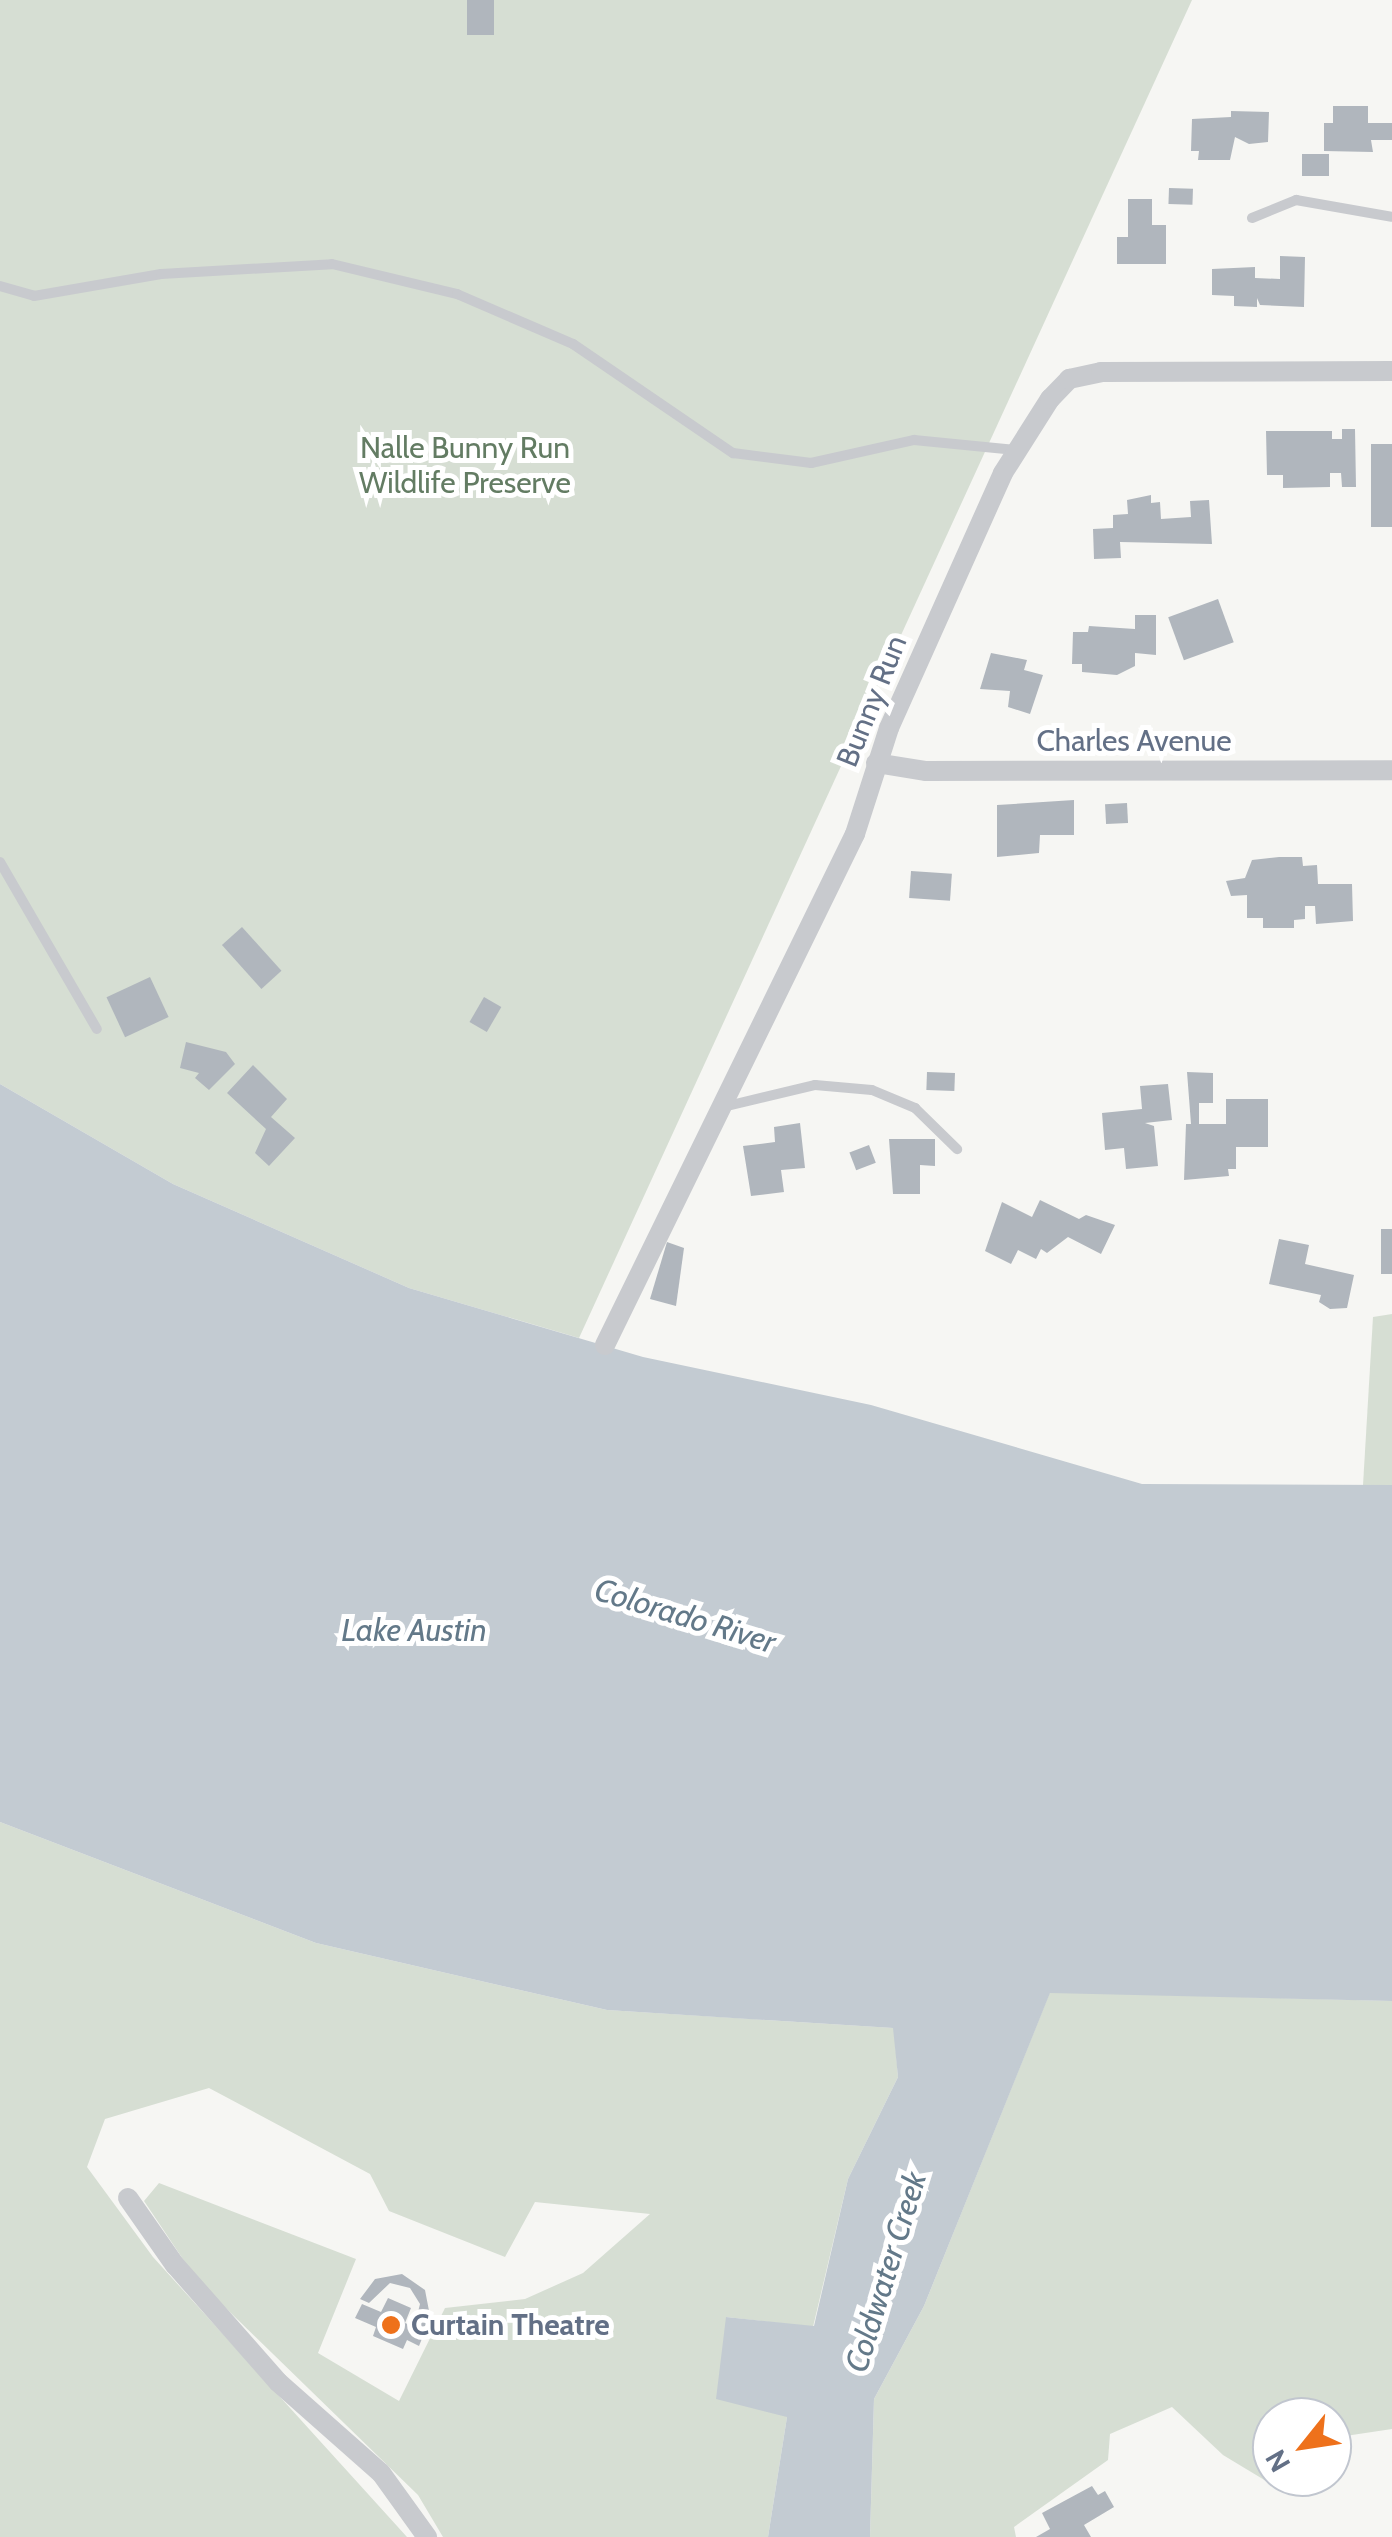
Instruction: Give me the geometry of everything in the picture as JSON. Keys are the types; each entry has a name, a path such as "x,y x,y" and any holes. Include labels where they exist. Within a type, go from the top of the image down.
{"street":[{"name":"Bunny Run","path":"605,1345 723,1107 735,1070 855,834 876,764 1017,450 1069,380 1101,372 1392,371"},
{"name":"Charles Avenue","path":"876,764 926,771 1392,770"},
{"path":"128,2198 175,2265 278,2382 381,2473 427,2537"}],"lane":[{"path":"1252,218 1296,200 1392,217"},
{"path":"0,286 34,296 161,274 332,264 458,294 573,344 733,453 811,463 914,440 1017,450"},
{"path":"0,862 97,1029"},
{"path":"723,1107 815,1085 872,1090 915,1108 957,1149"}],"green space":[{"name":"Nalle Bunny Run Wildlife Preserve","path":"0,0 1192,0 579,1338 409,1288 173,1184 0,1084"},
{"path":"1392,1314 1392,1485 1363,1485 1373,1317"},
{"path":"0,1822 316,1943 607,2010 894,2028 898,2077 848,2179 813,2327 726,2317 787,2417 768,2537 443,2537 418,2495 197,2280 144,2201 159,2183 356,2259 318,2353 399,2401 445,2308 525,2299 583,2273 650,2214 535,2202 505,2257 389,2211 370,2174 209,2088 105,2119 87,2167 153,2257 407,2537 0,2537"},
{"path":"1050,1992 1392,2001 1392,2429 1352,2435 1352,2397 1252,2397 1252,2473 1223,2455 1172,2407 1110,2434 1108,2460 1014,2527 1016,2537 870,2537 874,2399 924,2306"}],"water":[{"name":"Lake Austin","path":"0,1084 173,1184 409,1288 643,1357 871,1405 1142,1484 1392,1485 1392,2001 1050,1993 924,2306 874,2399 870,2537 768,2537 787,2417 716,2399 726,2317 814,2326 848,2179 898,2077 893,2028 607,2010 316,1943 0,1822"}],"building":[{"path":"467,0 494,0 494,35 467,35"},
{"path":"1333,106 1368,106 1368,123 1392,123 1392,140 1371,140 1373,152 1324,151 1324,123 1333,123"},
{"path":"1231,111 1269,112 1268,142 1249,144 1235,137 1230,160 1198,160 1199,151 1191,151 1192,119 1231,117"},
{"path":"1302,154 1329,154 1329,176 1302,176"},
{"path":"1169,188 1193,189 1192,205 1168,204"},
{"path":"1128,199 1152,199 1152,225 1166,225 1166,264 1117,264 1117,237 1128,237"},
{"path":"1280,256 1305,257 1304,307 1260,305 1257,298 1257,307 1234,306 1234,296 1212,295 1212,269 1255,267 1255,278 1280,279"},
{"path":"1342,429 1355,429 1356,487 1342,487 1341,473 1330,473 1330,487 1283,488 1283,475 1267,475 1266,431 1332,431 1332,439 1342,439"},
{"path":"1371,444 1392,444 1392,527 1371,527"},
{"path":"1151,495 1151,503 1160,502 1161,519 1191,517 1190,501 1209,500 1212,544 1120,542 1121,558 1094,559 1093,529 1113,528 1113,515 1128,514 1127,500"},
{"path":"1218,599 1234,642 1184,660 1168,617"},
{"path":"1135,615 1156,615 1156,655 1135,653 1135,666 1117,675 1082,672 1082,664 1072,664 1073,632 1088,632 1089,626 1135,629"},
{"path":"991,653 1027,660 1024,670 1043,675 1030,714 1008,707 1010,691 980,689"},
{"path":"1074,800 1074,835 1040,835 1039,853 997,857 997,805"},
{"path":"1127,803 1128,823 1106,824 1105,804"},
{"path":"1302,857 1303,866 1317,865 1318,884 1352,884 1353,921 1316,924 1315,906 1305,906 1305,919 1294,920 1294,928 1263,928 1263,918 1247,918 1247,895 1231,896 1226,881 1245,878 1252,860"},
{"path":"911,871 952,874 950,901 909,898"},
{"path":"242,927 281,971 261,989 222,945"},
{"path":"150,977 169,1017 125,1037 106,997"},
{"path":"484,997 501,1007 487,1032 470,1022"},
{"path":"186,1042 226,1052 235,1064 209,1090 195,1078 199,1073 180,1068"},
{"path":"253,1065 287,1099 271,1117 295,1138 269,1166 255,1153 266,1129 227,1093"},
{"path":"927,1072 955,1073 954,1091 926,1090"},
{"path":"1187,1072 1213,1073 1213,1103 1199,1103 1199,1124 1226,1124 1226,1099 1268,1099 1268,1147 1236,1147 1236,1169 1228,1169 1229,1176 1184,1180 1186,1124 1191,1124"},
{"path":"1168,1084 1172,1120 1145,1123 1154,1126 1158,1166 1126,1169 1124,1148 1105,1150 1102,1113 1142,1109 1140,1086"},
{"path":"800,1123 805,1168 781,1170 784,1192 751,1196 743,1146 775,1142 774,1127"},
{"path":"889,1139 935,1139 935,1166 920,1165 920,1194 893,1194"},
{"path":"869,1145 876,1163 856,1170 849,1153"},
{"path":"1040,1200 1079,1219 1086,1215 1115,1225 1101,1254 1068,1237 1047,1253 1041,1249 1036,1259 1018,1250 1011,1264 985,1251 1002,1202 1032,1217"},
{"path":"1381,1229 1392,1229 1392,1274 1381,1274"},
{"path":"1279,1239 1309,1245 1305,1264 1354,1275 1347,1308 1330,1309 1319,1302 1321,1295 1269,1284"},
{"path":"667,1242 684,1248 676,1306 650,1299"},
{"path":"402,2274 425,2290 430,2316 424,2328 415,2324 420,2304 410,2288 390,2283 369,2303 360,2299 375,2279"},
{"name":"Curtain Theatre","path":"388,2298 411,2308 405,2323 425,2331 419,2346 407,2340 403,2349 373,2336 376,2327 355,2318 362,2304 381,2312"},
{"path":"1092,2486 1098,2495 1105,2491 1114,2507 1084,2525 1091,2537 1036,2537 1050,2529 1042,2513"}],"place":[{"name":"Curtain Theatre","path":"391,2325"}],"water label":[{"name":"Colorado River","path":"685,1616"},
{"name":"Coldwater Creek","path":"886,2272"}]}
